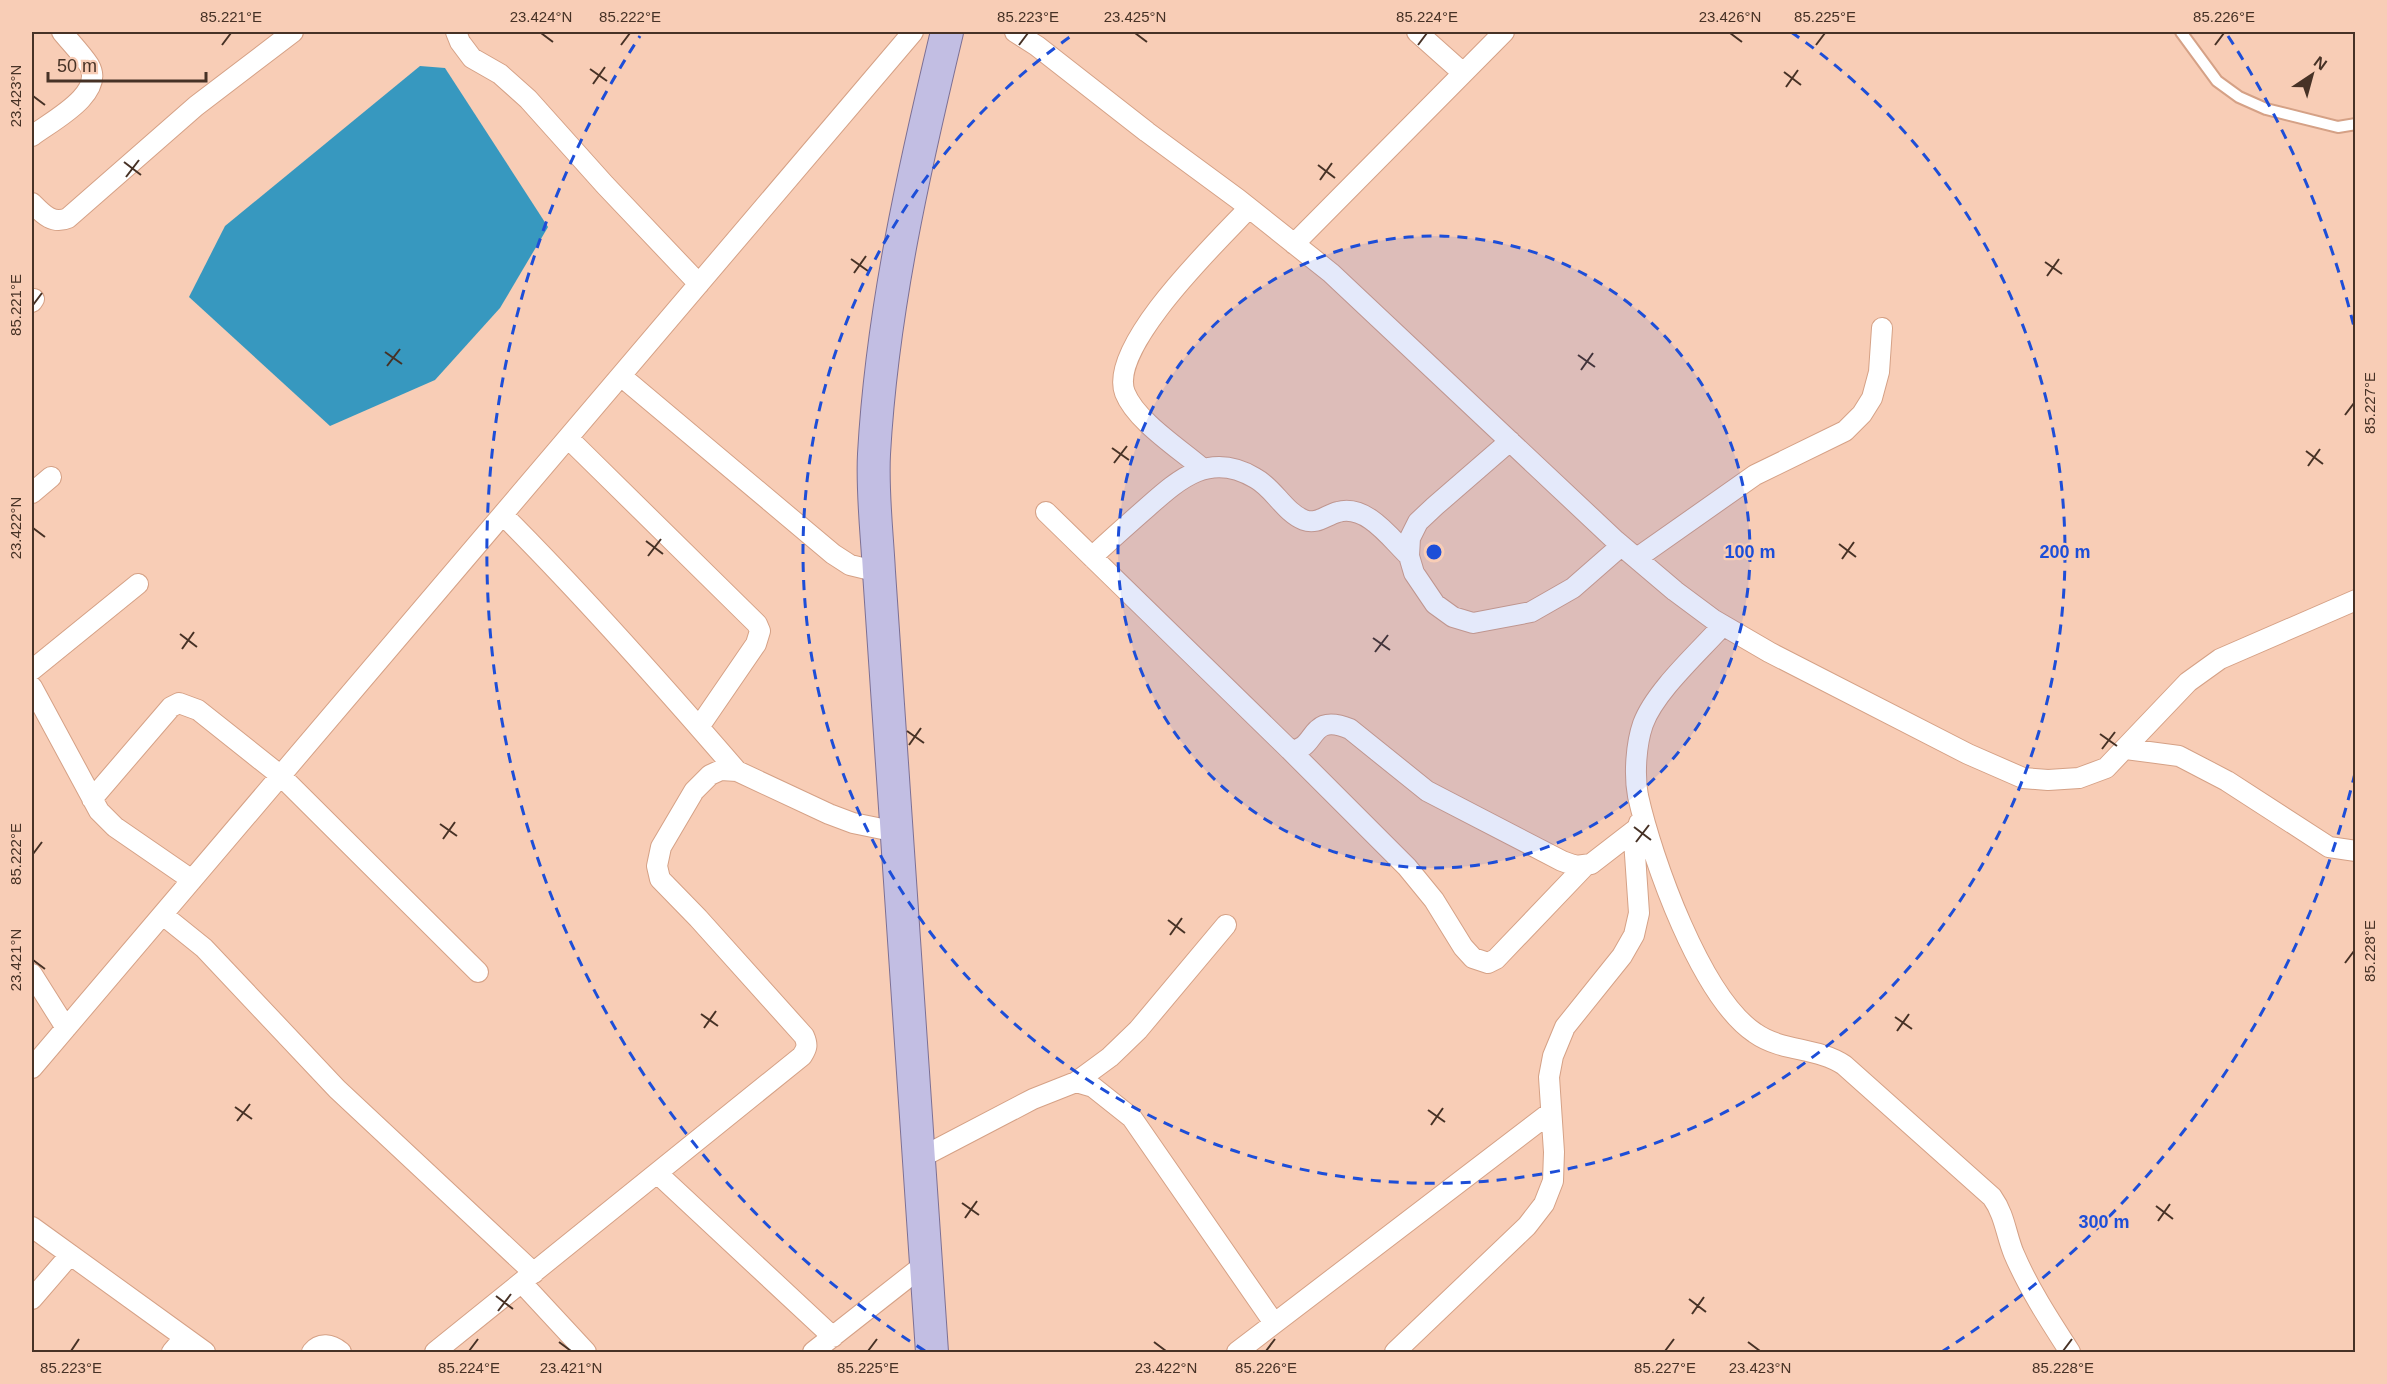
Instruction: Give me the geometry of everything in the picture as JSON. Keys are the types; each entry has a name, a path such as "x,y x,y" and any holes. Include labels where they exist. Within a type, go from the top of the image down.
{"main road":[{"path":"932,1353 879,572 874,456 881,375 900,250 946,32"}],"street":[{"path":"32,136 84,98 92,81 90,66 62,32"},
{"path":"32,202 41,213 52,220 61,221 68,218 196,106 293,32"},
{"path":"456,32 460,42 472,58 500,74 528,99 605,185 699,284"},
{"path":"32,1068 914,32"},
{"path":"1015,32 1037,46 1331,273 1622,546 1675,591 1723,625 1769,652 1947,743 2023,778 2048,780 2079,778 2106,768 2188,682 2220,659 2355,600"},
{"path":"1417,32 1463,73"},
{"path":"1294,244 1504,32"},
{"path":"1203,469 1136,411 1124,392 1121,381 1123,370 1138,338 1152,316 1196,264 1249,208"},
{"path":"1637,558 1755,475 1845,431 1862,414 1872,398 1879,372 1882,328"},
{"path":"621,375 833,554 850,565 879,572"},
{"path":"568,438 757,624 760,631 756,644 699,727"},
{"path":"1510,441 1418,522 1410,538 1409,556 1414,573 1435,604 1453,617 1473,623 1531,612 1573,588 1622,546"},
{"path":"1092,557 1177,480 1203,469 1218,467 1252,476 1294,514 1305,520 1315,521 1338,512 1349,511 1369,517 1409,556"},
{"path":"32,493 51,477"},
{"path":"1047,512 1407,867 1434,900 1463,948 1480,962 1488,963 1496,959 1584,867 1591,864 1640,822"},
{"path":"503,515 567,579 737,771"},
{"path":"32,670 138,584"},
{"path":"1395,1353 1519,1234 1544,1204 1553,1181 1554,1152 1549,1077 1553,1056 1565,1027 1622,956 1634,936 1639,913 1636,891 1640,822 1637,780 1638,751 1643,723 1673,680 1723,625"},
{"path":"32,687 99,811 115,827 192,880"},
{"path":"92,799 171,707 179,702 198,710 281,776 478,972"},
{"path":"1290,750 1299,750 1303,747 1320,727 1327,723 1336,723 1350,729 1427,791 1562,861 1584,867"},
{"path":"2126,749 2179,756 2227,781 2329,847 2355,851"},
{"path":"435,1353 802,1056 807,1044 804,1036 660,879 657,866 661,847 694,791 710,775 721,770 737,771 829,814 853,823 897,832"},
{"path":"1640,822 1670,899 1712,986 1735,1016 1755,1034 1782,1046 1826,1056 1844,1065 1992,1197 2003,1216 2013,1252 2026,1279 2070,1353"},
{"path":"163,915 204,948 337,1089 528,1278 586,1353"},
{"path":"920,1158 1033,1099 1076,1082 1110,1057 1138,1030 1226,926"},
{"path":"32,974 66,1028"},
{"path":"1076,1082 1093,1087 1132,1118 1274,1323"},
{"path":"1237,1353 1551,1112"},
{"path":"657,1173 832,1337"},
{"path":"32,1227 70,1255 178,1345 205,1353"},
{"path":"32,1299 70,1255"},
{"path":"813,1353 925,1264"},
{"path":"312,1353 321,1346 328,1345 340,1353"}],"lane":[{"path":"2181,32 2217,81 2240,97 2266,109 2338,126 2355,124"}],"water":[{"path":"420,66 445,68 548,227 500,308 435,380 330,426 189,297 225,226"}]}
